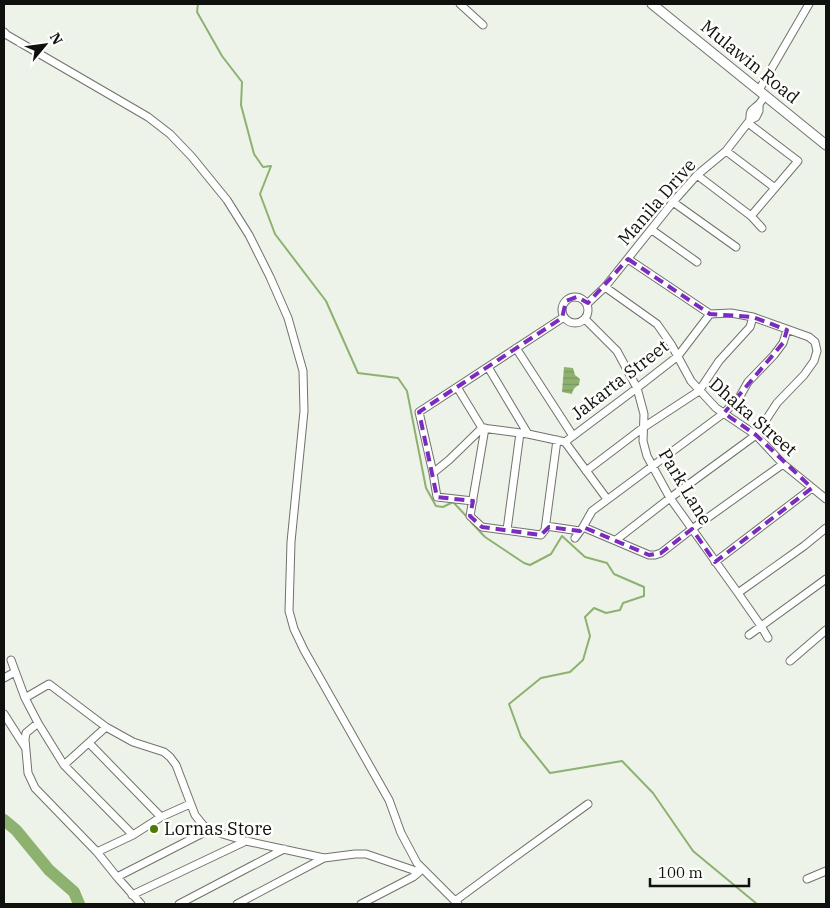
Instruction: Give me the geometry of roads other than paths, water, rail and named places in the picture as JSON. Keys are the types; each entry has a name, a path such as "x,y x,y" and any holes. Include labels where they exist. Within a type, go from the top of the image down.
{"main road":[{"name":"Mulawin Road","path":"652,4 826,145"}],"street":[{"path":"460,4 483,25"},
{"name":"Manila Drive","path":"587,304 606,287 697,175 726,150 749,122 756,117 762,93 809,4"},
{"path":"4,32 148,117 170,134 192,157 227,200 270,277 288,318 303,371 304,411 291,542 289,611 294,629 304,650 388,800 419,870 457,903 508,862 588,804"},
{"path":"749,122 798,161 751,216"},
{"path":"726,150 775,188"},
{"path":"697,175 751,216 762,228"},
{"path":"674,202 736,247"},
{"path":"652,230 698,262"},
{"path":"616,540 756,435 776,403 804,375 814,361 817,351 815,342 809,337 753,317 732,313 710,314 628,259"},
{"name":"Dhaka Street","path":"606,287 657,324 678,356 691,381 716,408 756,435 784,464 826,499"},
{"path":"577,297 585,300 587,304 589,312 585,319 578,323 570,322 564,317 562,312 563,304 569,298 577,297"},
{"name":"Jakarta Street","path":"607,499 586,470 561,441 573,436 678,356 710,314"},
{"path":"473,501 437,497 419,412 564,317"},
{"path":"586,470 644,427 699,391 720,361 750,327 753,317"},
{"name":"Park Lane","path":"585,319 617,351 637,388 644,414 643,440 647,456 670,498 768,638"},
{"path":"579,532 592,510 724,413 739,398 748,382 774,355 783,343 787,330"},
{"path":"516,348 573,436"},
{"path":"488,367 528,434"},
{"path":"457,387 484,428 470,516 482,527 541,535 546,526 561,441 484,428"},
{"path":"433,473 484,428"},
{"path":"507,530 520,433"},
{"path":"546,526 616,540 649,555 655,555 661,553 784,464"},
{"path":"715,562 812,488"},
{"path":"738,593 826,528"},
{"path":"749,635 826,579"},
{"path":"790,660 826,630"},
{"path":"11,660 25,698 64,765 133,835"},
{"path":"4,678 15,672"},
{"path":"25,698 49,684 106,727 133,742 164,752 176,765 195,815 210,830 246,841 324,858 366,854 419,870"},
{"path":"4,714 25,747"},
{"path":"38,723 26,733 25,739 28,772 35,788 97,852 141,904"},
{"path":"64,765 106,727"},
{"path":"89,742 162,817"},
{"path":"97,852 190,804"},
{"path":"117,877 210,830"},
{"path":"132,895 246,841"},
{"path":"178,904 284,849"},
{"path":"237,904 324,858"},
{"path":"361,904 413,876 419,870"},
{"path":"807,879 826,871"}],"waterway":[{"path":"198,4 197,12 222,56 242,82 241,105 254,154 263,167 271,166 260,194 275,234 326,301 358,373 398,378 407,391 426,488 436,506 443,507 453,502 468,518"},
{"path":"471,522 485,537 524,563 530,565 551,554 562,536 585,557 607,563 614,574 644,587 644,596 623,603 620,610 606,613 594,608 585,617 590,636 583,660 570,672 541,678 509,704 521,737 550,773 622,761 653,793 693,851 757,904"},
{"path":"4,820 16,830 49,870 74,892 79,904"}],"place":[{"name":"Lornas Store","path":"154,829"}]}
